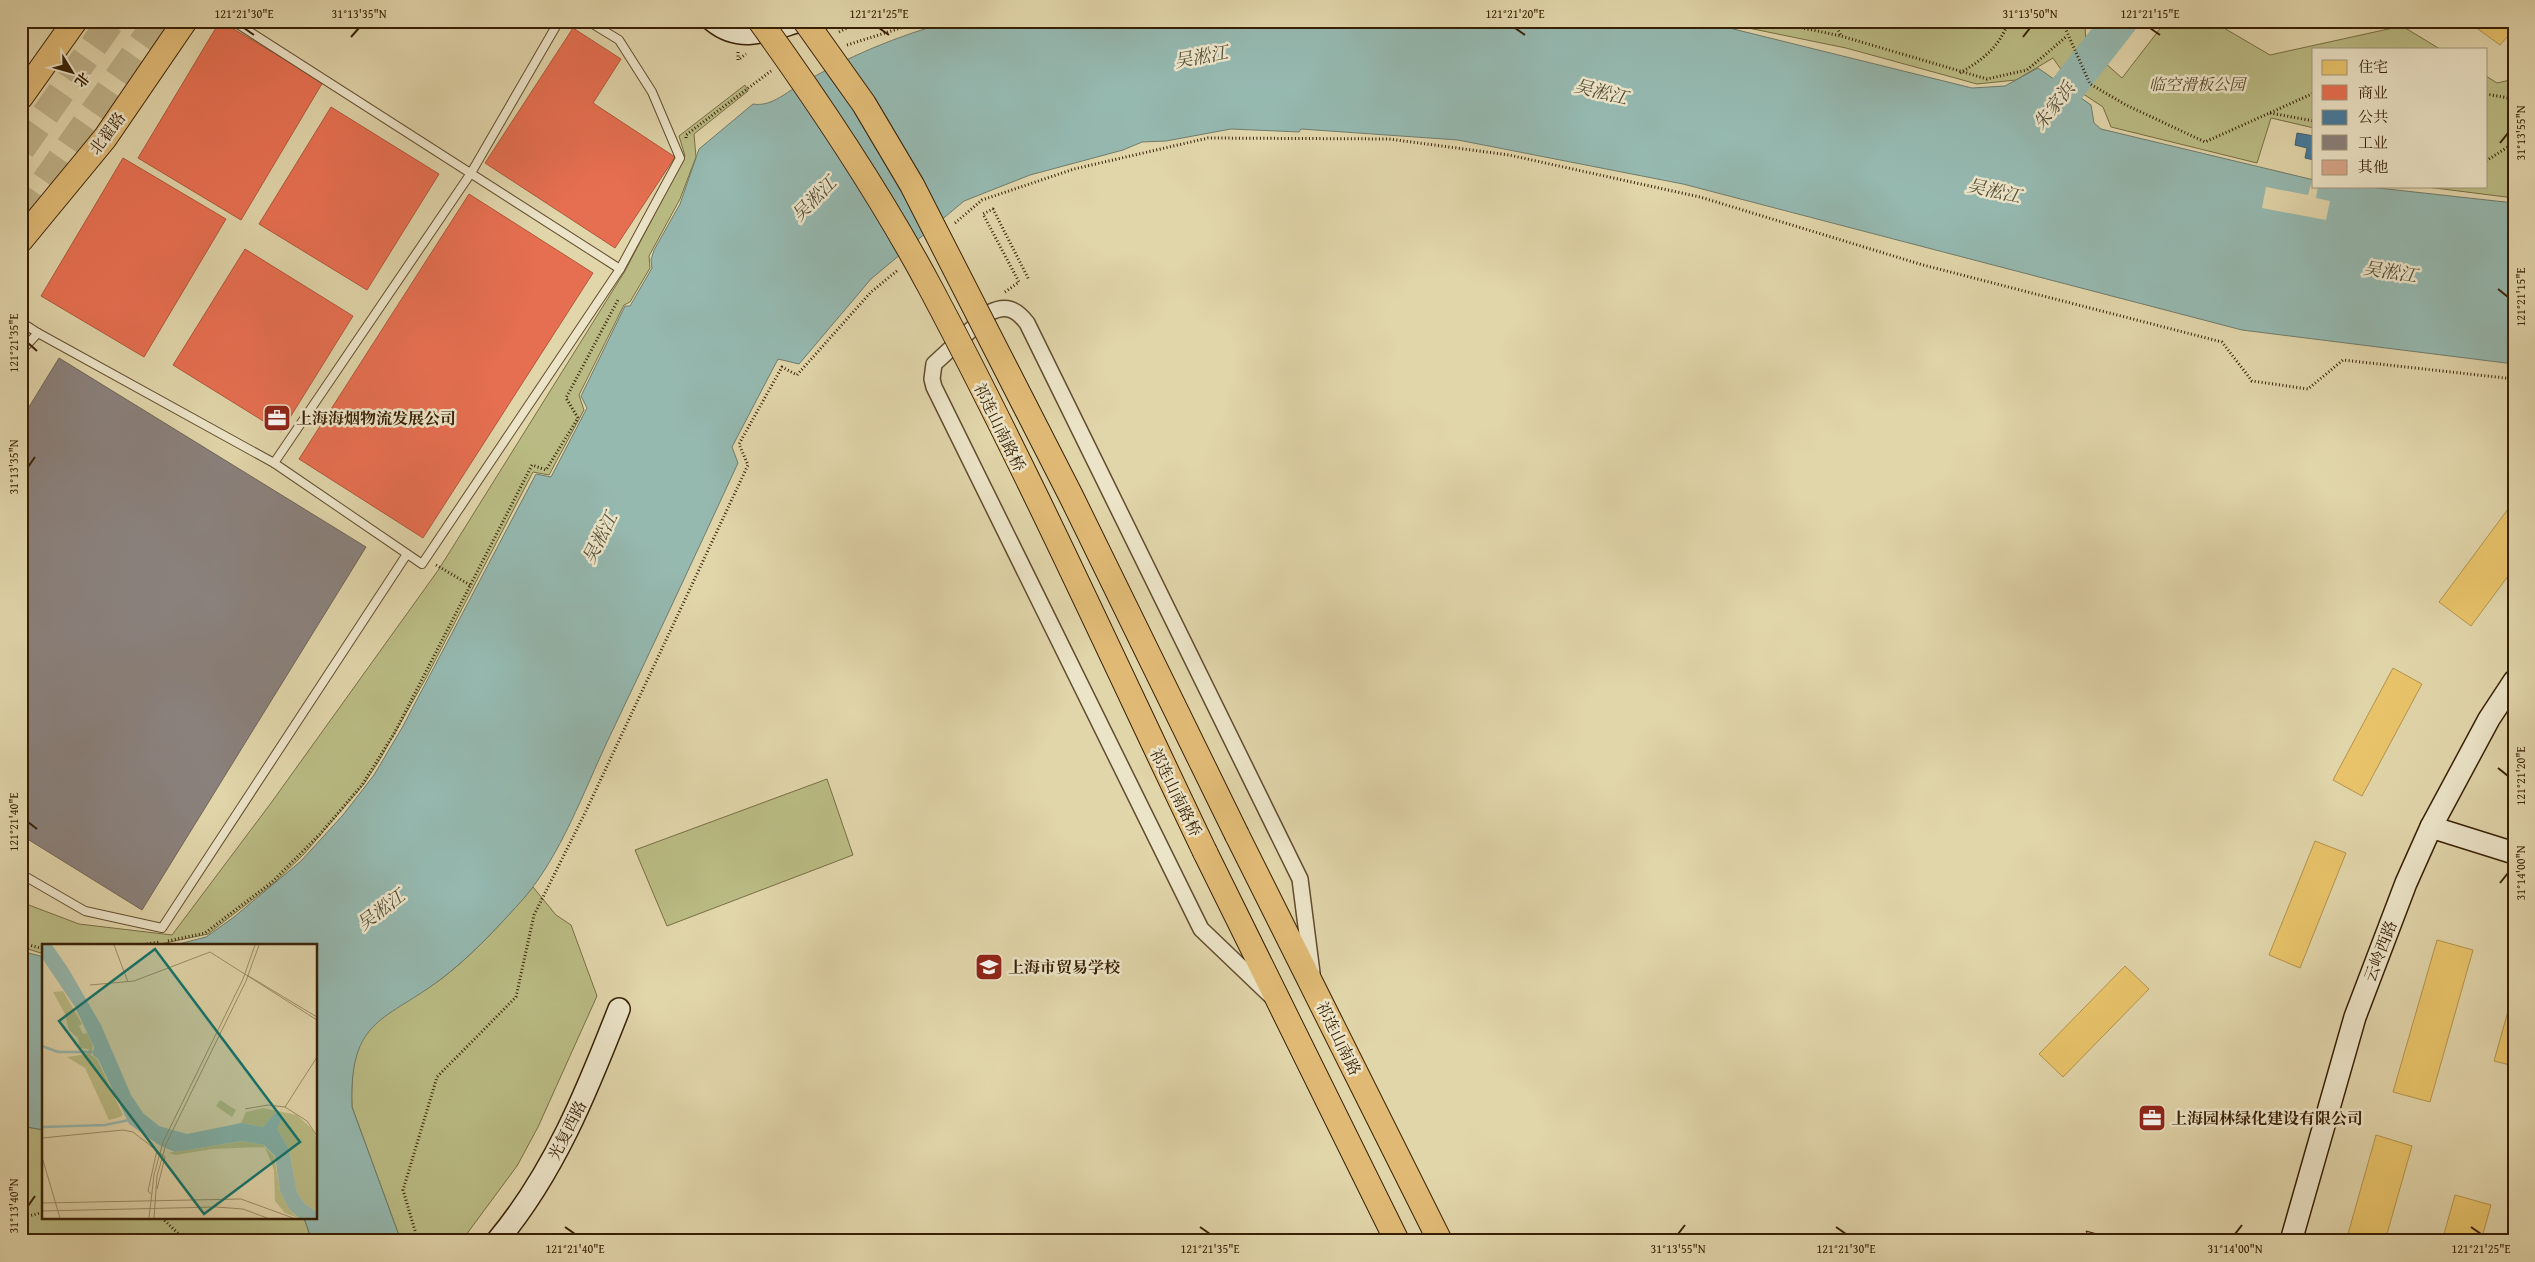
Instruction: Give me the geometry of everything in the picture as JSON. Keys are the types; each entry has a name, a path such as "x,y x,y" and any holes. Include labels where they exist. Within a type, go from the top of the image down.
{"main road":[{"path":"21,97 75,21"},
{"name":"北翟路","path":"21,240 105,138 185,21"},
{"name":"祁连山南路桥","path":"760,21 833,124 930,288 1042,511 1280,1004"},
{"name":"祁连山南路桥","path":"805,21 830,43 912,185 1071,496 1237,835"},
{"name":"祁连山南路","path":"1237,835 1440,1241"},
{"path":"1280,1004 1397,1241"}],"street":[{"path":"713,21 731,32 742,35 754,35 800,21"},
{"path":"1280,1004 1201,929 934,386 932,379 934,364 989,313 998,308 1009,308 1019,313 1027,323 1300,879 1313,987"},
{"name":"云岭西路","path":"2291,1241 2355,1016 2406,883 2431,827 2489,719 2514,681"},
{"path":"2431,827 2514,853"},
{"name":"光复西路","path":"496,1241 512,1222 556,1155 590,1085 619,1009"}],"lane":[{"path":"233,21 620,269"},
{"path":"274,463 471,173 559,21"},
{"path":"21,322 274,463 422,564 620,269 680,158 652,92 619,40 588,21"},
{"path":"21,351 38,333"},
{"path":"21,874 85,911 162,928 407,554"}],"path":[{"path":"856,21 861,21"},
{"path":"830,43 861,21"},
{"path":"830,43 923,21"},
{"path":"1770,21 1841,36 1960,73 1987,79 2027,70 2067,36"},
{"path":"1834,21 1841,36"},
{"path":"1960,73 1984,59 2002,38 2009,21"},
{"path":"2062,21 2067,36 2090,84 2126,105 2205,142 2312,94"},
{"path":"686,144 686,135 762,76 778,67"},
{"path":"2488,94 2514,99"},
{"path":"2270,113 2312,121"},
{"path":"953,225 982,200 1074,169 1208,138 1389,139 1509,155 1700,197 1922,265 2222,342 2252,381 2308,389 2343,360 2514,379"},
{"path":"2488,160 2514,143"},
{"path":"978,312 1019,282 983,214 993,209 1029,280"},
{"path":"418,1241 403,1190 436,1077 516,997 534,915 585,813 748,465 739,444 782,367 797,376 871,292 901,268"},
{"path":"145,944 205,934 272,882 320,834 362,786 395,732 532,465 546,470 578,418 566,398 623,291"},
{"path":"439,566 470,585"},
{"path":"21,943 42,948"},
{"path":"21,1218 42,1213"},
{"path":"164,1220 186,1241"}],"green space":[{"name":"临空滑板公园","path":"1714,21 2088,21 2085,25 2086,46 2122,78 2166,21 2212,21 2270,55 2402,26 2438,48 2312,48 2312,128 2271,118 2257,163 2111,127 2103,107 2074,88 2053,58 2016,80 1977,84 1846,48"},
{"path":"2488,77 2497,83 2514,79 2514,198 2435,188 2488,188"},
{"path":"745,85 748,91 694,134 696,157 680,199 649,256 650,268 630,302 624,305 579,395 584,410 549,475 533,472 426,678 364,784 304,854 275,882 208,934 160,944 42,944 42,953 21,947 21,902 79,924 172,935 271,803 439,569 625,271 685,156 679,136"},
{"path":"827,779 853,855 667,926 635,850"},
{"path":"533,887 556,915 571,925 597,996 538,1127 517,1166 466,1235 461,1241 401,1241 352,1107 352,1077 359,1048 368,1031 376,1022 436,983 457,966 491,933"},
{"path":"21,1126 42,1130 42,1220 305,1220 312,1241 21,1241"}],"water":[{"name":"吴淞江","path":"951,21 1701,21 1972,88 2005,86 2038,68 2091,105 2094,123 2101,129 2312,180 2312,188 2378,188 2514,203 2514,364 2242,330 1683,184 1458,140 1301,129 1299,132 1231,129 1166,141 1142,142 1123,150 1030,175 964,201 871,279 799,364 778,359 732,447 738,463 571,822 550,862 525,897 476,948 445,976 375,1025 365,1038 357,1055 353,1077 352,1107 401,1241 312,1241 305,1220 318,1220 318,944 179,944 206,937 234,917 301,861 343,815 374,775 403,726 536,474 551,477 587,408 581,396 625,306 630,306 652,268 651,260 654,250 680,204 699,149 753,104 771,102 816,75 872,48 911,33"},
{"path":"21,951 42,956 42,1130 21,1126"}],"pier":[{"path":"2312,180 2312,188 2318,188 2316,198 2330,201 2326,220 2262,208 2266,187 2308,195"}],"building: 住宅":[{"path":"2467,21 2514,21 2514,29 2500,45"},
{"path":"2514,501 2514,568 2471,626 2439,602"},
{"path":"2393,668 2422,684 2362,796 2333,780"},
{"path":"2315,841 2346,853 2300,968 2269,955"},
{"path":"2437,940 2473,950 2430,1102 2393,1092"},
{"path":"2125,966 2149,989 2063,1077 2039,1054"},
{"path":"2514,990 2514,1066 2494,1061"},
{"path":"2376,1135 2412,1146 2385,1241 2346,1241"},
{"path":"2455,1195 2491,1205 2481,1241 2442,1241"}],"building: 商业":[{"path":"220,21 323,82 241,220 138,158"},
{"path":"573,28 621,59 593,103 675,157 615,248 485,163"},
{"path":"331,107 439,174 367,290 259,224"},
{"path":"123,158 226,219 144,357 41,296"},
{"path":"469,194 593,273 423,538 299,459"},
{"path":"245,249 353,316 281,432 173,365"}],"building: 公共":[{"path":"2297,133 2312,136 2312,160 2305,158 2307,148 2295,145"}],"building: 工业":[{"path":"59,358 366,547 142,910 21,835 21,420"}],"building: 其他":[{"path":"2086,1231 2123,1241 2091,1241"}],"waterway":[{"name":"朱家浜","path":"2037,127 2120,21"}],"tunnel":[{"path":"21,149 111,21"},
{"path":"21,216 158,21"}],"place":[{"name":"上海海烟物流发展公司","path":"277,418"},
{"name":"上海市贸易学校","path":"989,967"},
{"name":"上海园林绿化建设有限公司","path":"2152,1118"}]}
